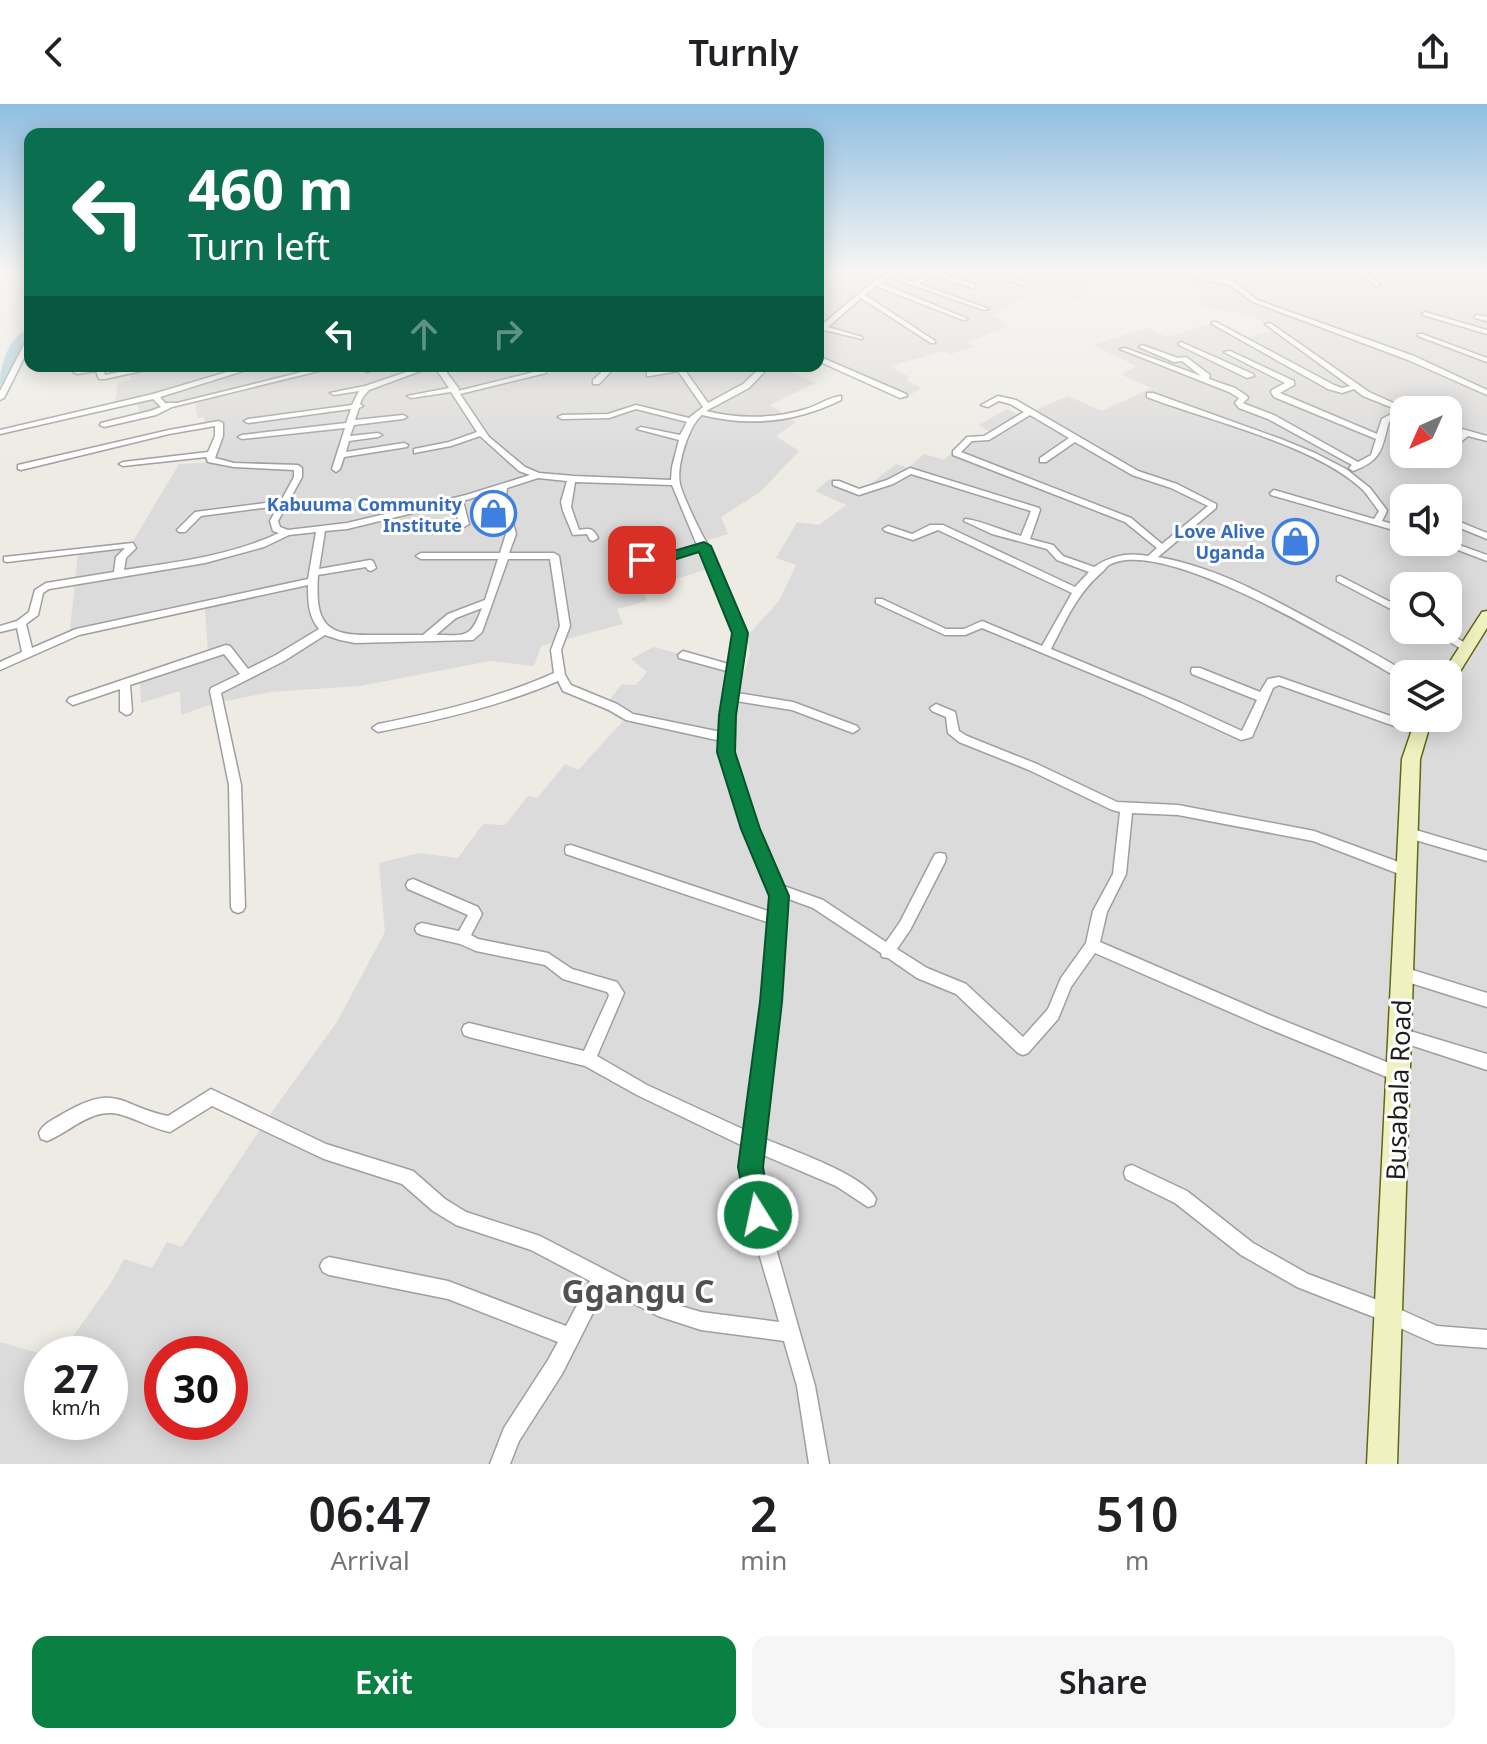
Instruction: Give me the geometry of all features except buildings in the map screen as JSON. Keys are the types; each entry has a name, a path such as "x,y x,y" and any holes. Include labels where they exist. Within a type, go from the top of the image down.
{"street":[{"path":"837,333 860,338"},
{"path":"920,333 933,342"},
{"path":"1233,333 1331,387 1342,391 1356,386"},
{"path":"1281,333 1366,394 1390,404"},
{"path":"1344,333 1411,358 1487,393"},
{"path":"1420,335 1487,360"},
{"path":"1181,344 1250,376"},
{"path":"1142,347 1193,364 1206,374 1206,380"},
{"path":"1123,349 1243,397 1239,403 1242,406 1271,417 1360,466"},
{"path":"0,398 24,351"},
{"path":"1228,352 1291,383 1275,392 1277,395 1378,437"},
{"path":"1225,363 1238,357"},
{"path":"824,361 903,396"},
{"path":"100,372 105,377 130,372"},
{"path":"0,432 155,396 235,372"},
{"path":"266,378 298,372"},
{"path":"104,425 302,372"},
{"path":"310,372 315,381"},
{"path":"334,393 366,388 413,372"},
{"path":"442,372 482,433 522,469 538,475 572,479 675,483"},
{"path":"411,396 456,391 539,372"},
{"path":"596,382 606,372"},
{"path":"650,374 658,372"},
{"path":"681,372 699,413"},
{"path":"760,372 746,386 699,413 683,438 675,483 740,633 727,738 732,779 777,889 778,920 751,1167 753,1195 806,1386 819,1464"},
{"path":"336,469 344,439 359,406 359,396 366,388"},
{"path":"1150,395 1308,453 1365,489 1382,508 1377,522"},
{"path":"155,396 163,405 169,406"},
{"path":"209,397 213,408"},
{"path":"562,417 609,416 636,407 699,413 725,419 769,418 821,406 838,398"},
{"path":"985,405 1003,398 1135,473 1188,492 1213,506 1152,557"},
{"path":"248,421 359,406"},
{"path":"1029,412 986,438 970,439 956,453 1128,520 1162,548"},
{"path":"242,437 403,417"},
{"path":"1341,472 1360,466 1375,456 1378,437 1385,421 1390,418"},
{"path":"21,467 149,435 219,423 219,436 210,454 211,460 234,465 298,468 298,477 274,521 276,529 287,533"},
{"path":"641,429 683,438"},
{"path":"1462,432 1487,439"},
{"path":"417,451 482,433"},
{"path":"1462,437 1466,433"},
{"path":"344,439 378,435"},
{"path":"1043,460 1075,438"},
{"path":"340,455 404,445"},
{"path":"123,464 210,454"},
{"path":"836,483 860,492 871,486 895,483 910,471 935,477 1036,510 1025,539"},
{"path":"0,629 21,623 37,609 38,592 43,587 205,560 267,543 287,533 321,531 458,500 538,475"},
{"path":"572,479 564,498 564,508 576,533 590,531 593,538"},
{"path":"321,531 314,577 313,612 325,630 355,639 472,637 489,602 511,529 502,498 503,487"},
{"path":"1274,493 1390,526"},
{"path":"458,500 464,524"},
{"path":"182,530 198,514 282,503"},
{"path":"968,521 1050,547 1060,558 1097,572"},
{"path":"1462,526 1487,536"},
{"path":"888,529 913,537 933,527 940,527 1077,592"},
{"path":"7,559 130,545 131,548 121,557 119,573"},
{"path":"630,547 649,563 704,546"},
{"path":"1462,549 1487,558"},
{"path":"421,556 556,557 565,626 556,650 560,675 571,690 630,717 727,738"},
{"path":"1046,649 1077,592 1097,572 1114,558 1152,557 1272,602 1390,668"},
{"path":"0,666 76,632 314,577 361,562 370,563 371,568"},
{"path":"1340,579 1390,606"},
{"path":"879,601 945,632 965,632 982,624 1112,680 1177,704 1241,736 1248,734 1272,682 1287,681 1390,714"},
{"path":"426,638 452,616 489,602"},
{"path":"1459,660 1487,616"},
{"path":"21,623 28,653"},
{"path":"238,907 235,785 219,720 216,689 247,675 325,630"},
{"path":"1461,644 1467,647"},
{"path":"73,701 226,649 247,675"},
{"path":"683,655 736,670"},
{"path":"1196,671 1263,698"},
{"path":"378,728 475,707 524,692 560,675"},
{"path":"102,692 103,678"},
{"path":"125,684 126,711"},
{"path":"731,696 793,706 853,729"},
{"path":"936,708 951,715 954,733 963,739 1126,809 1178,810 1314,836 1407,871"},
{"name":"Busabala Road","path":"1382,1464 1411,759 1419,732"},
{"path":"777,889 818,904 922,973 967,992 1023,1048 1053,1014 1066,983 1092,945 1100,911 1119,874 1126,809"},
{"path":"1409,833 1487,856"},
{"path":"571,850 778,920"},
{"path":"887,952 905,926 940,858"},
{"path":"413,885 473,911 463,938"},
{"path":"422,929 463,938 476,945 548,959 568,974 612,987 617,993 588,1059"},
{"path":"1092,945 1399,1074"},
{"path":"1403,974 1487,1000"},
{"path":"469,1030 588,1059 642,1090 842,1180 868,1199"},
{"path":"1400,1035 1487,1062"},
{"path":"47,1133 81,1113 108,1105 170,1124 211,1097 324,1151 397,1172 462,1219 534,1242 684,1318 790,1333"},
{"path":"1132,1173 1181,1197 1268,1263 1345,1299 1388,1313 1436,1335 1487,1339"},
{"path":"329,1266 448,1290 570,1337"},
{"path":"500,1464 511,1435 602,1277"}],"shaded area":[{"path":"824,333 989,333 967,342 974,347 950,354 944,351 890,366 909,377 906,380 922,388 903,399 824,364"},
{"path":"1129,333 1159,333 1167,337 1179,333 1237,333 1245,338 1261,333 1487,333 1487,1464 0,1464 0,1342 24,1349 24,1440 128,1440 128,1336 73,1336 111,1283 124,1259 152,1268 167,1242 182,1247 269,1116 337,1022 385,932 379,863 419,853 458,858 483,824 505,825 528,796 537,798 565,764 578,770 623,721 602,709 622,684 636,685 647,672 631,659 654,647 744,672 750,654 747,636 779,601 796,565 776,558 797,522 819,525 846,505 815,491 830,479 861,491 896,464 908,468 924,454 944,460 969,438 991,433 979,425 1007,409 1021,416 1068,396 1102,411 1151,388 1122,375 1136,366 1093,345"},
{"path":"129,372 791,372 815,383 770,405 796,422 776,436 799,451 760,492 721,517 728,534 699,543 708,569 643,589 647,601 617,609 623,624 541,646 534,666 490,661 360,686 270,692 212,704 181,715 180,691 141,703 140,679 208,653 205,607 69,639 78,553 84,547 133,541 179,464 204,463 222,429 223,421 205,424 204,417 198,418 195,403 142,416 134,398 115,401 118,382 131,380"}],"waterway":[{"path":"0,381 10,355 24,338"}],"place":[{"name":"Kabuuma Community Institute","path":"493,514"},
{"name":"Love Alive Uganda","path":"1296,541"}],"district":[{"name":"Ggangu C","path":"638,1290"}],"route":[{"path":"642,560 651,562 704,546 740,633 726,752 750,829 779,896 771,1002 751,1167 758,1215"}]}
